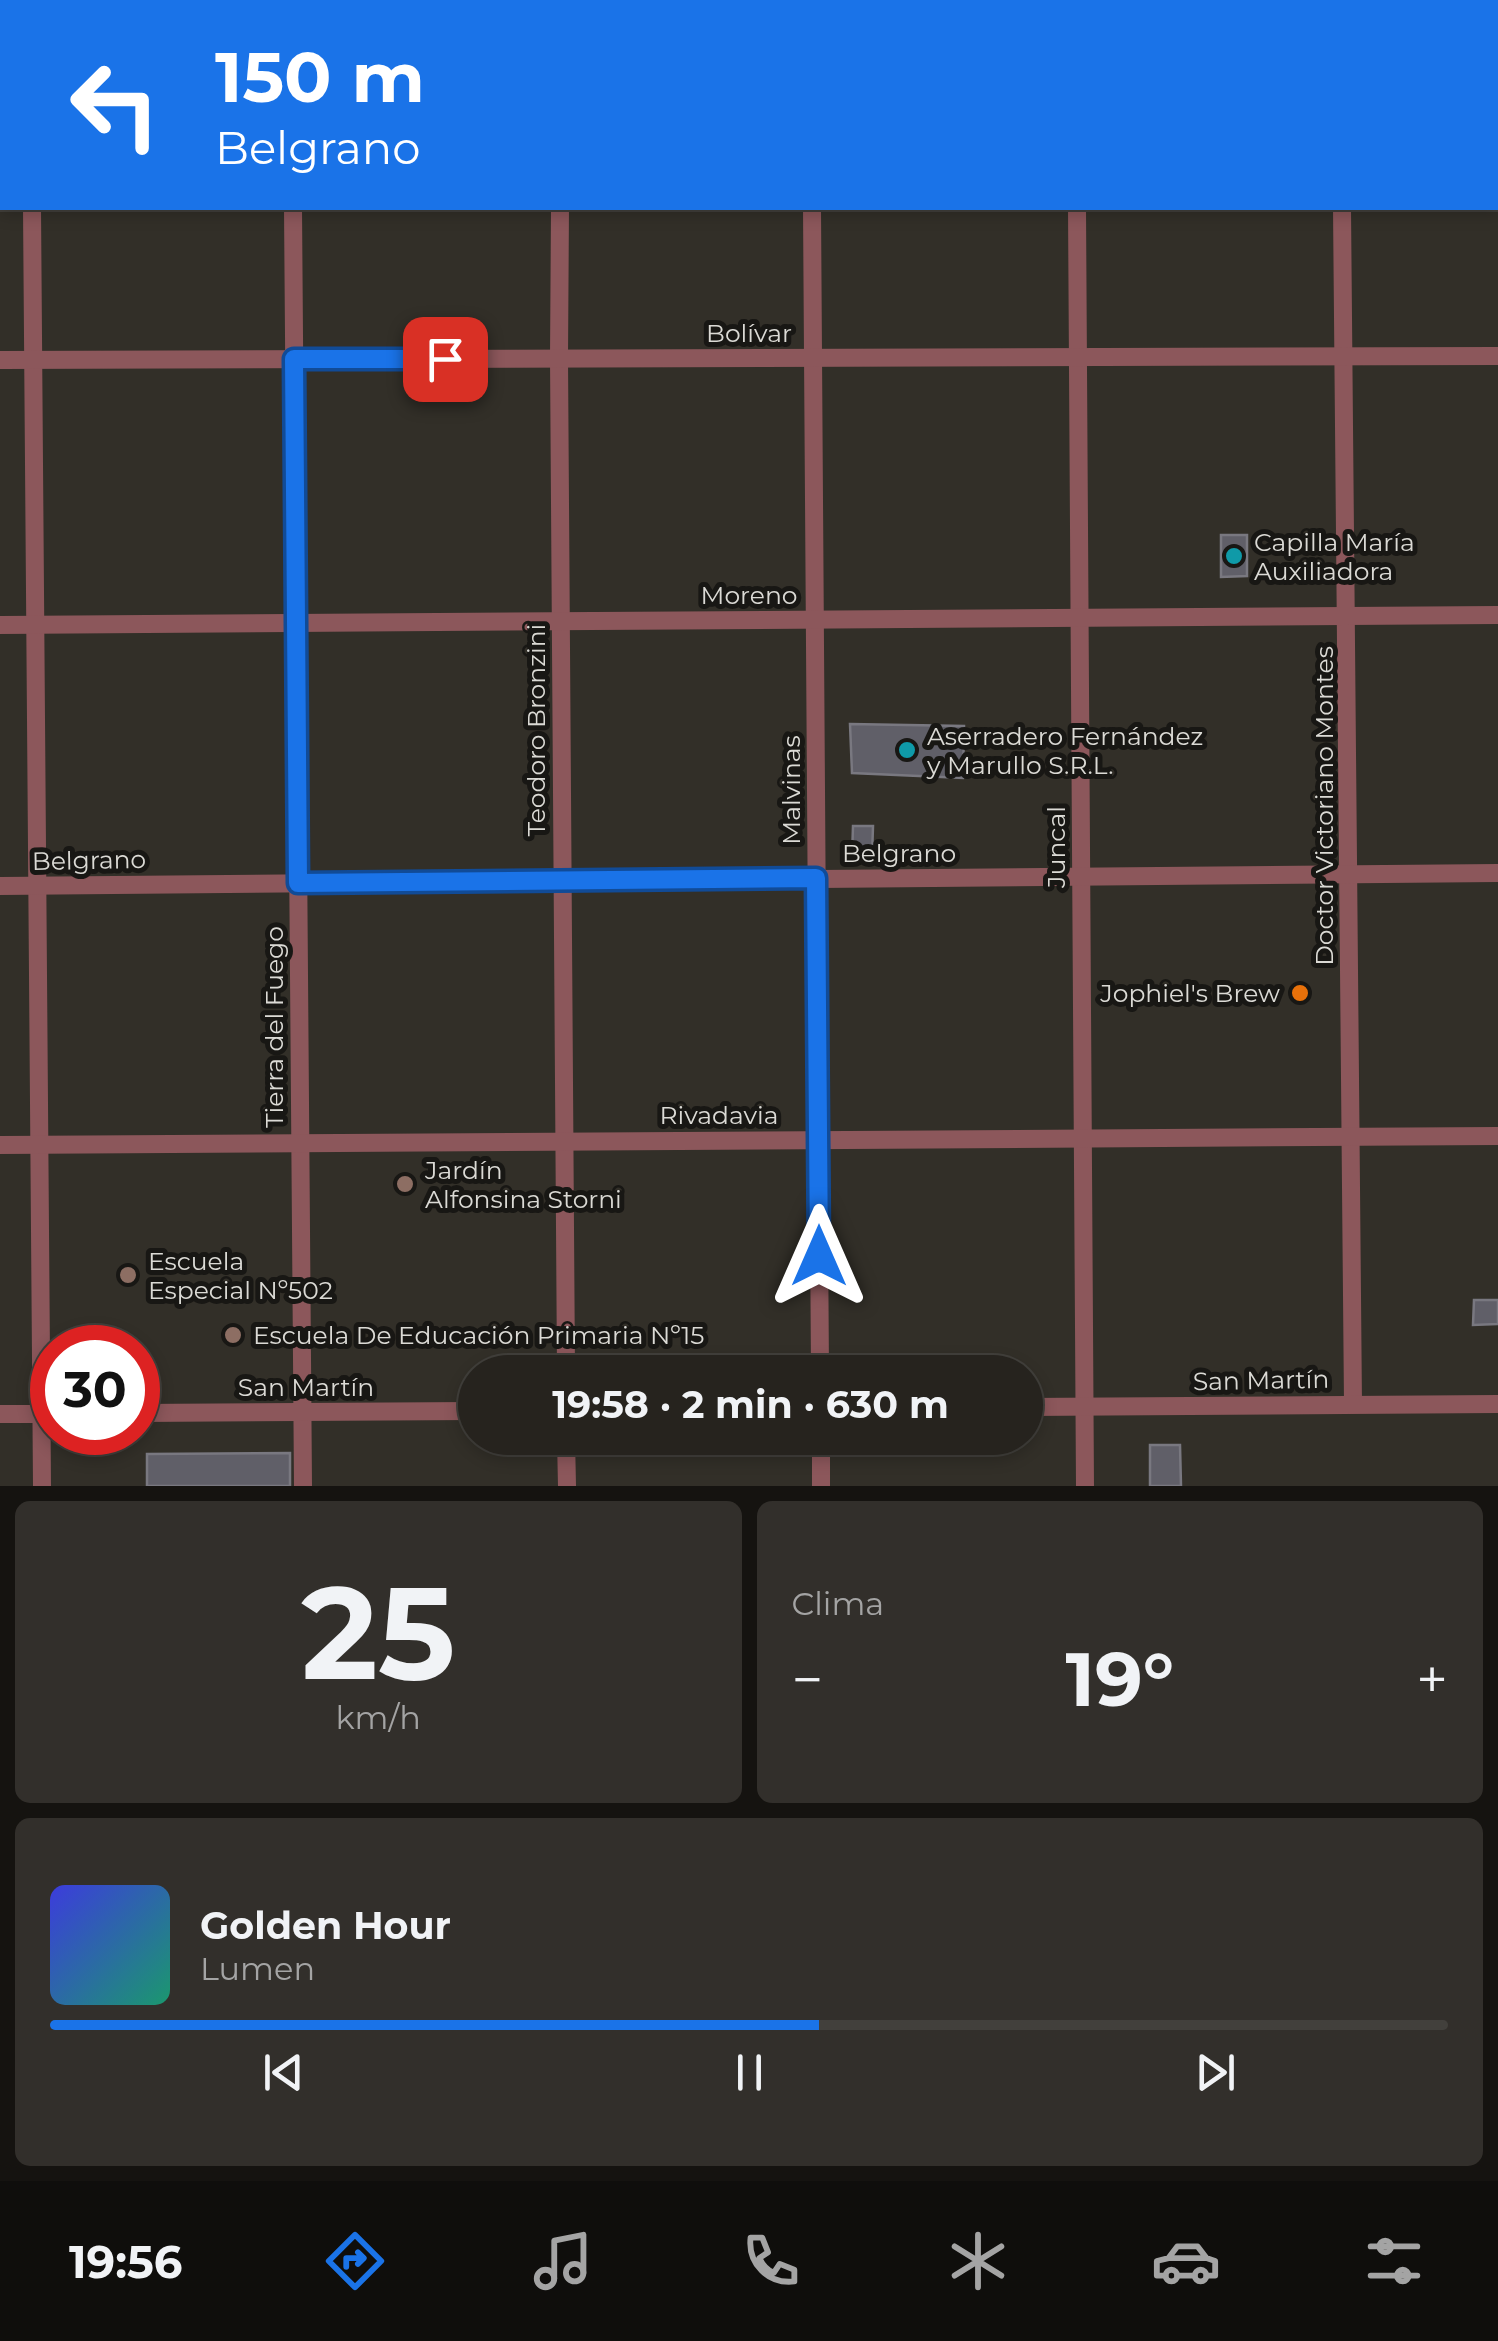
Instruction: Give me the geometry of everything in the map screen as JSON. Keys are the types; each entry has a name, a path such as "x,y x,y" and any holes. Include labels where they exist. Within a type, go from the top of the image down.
{"street":[{"path":"32,210 39,1144 44,1325"},
{"name":"Tierra del Fuego","path":"294,210 303,1486"},
{"name":"Teodoro Bronzini","path":"560,210 566,1355"},
{"name":"Malvinas","path":"812,210 820,1355"},
{"name":"Juncal","path":"1076,210 1085,1486"},
{"name":"Doctor Victoriano Montes","path":"1342,210 1354,1404"},
{"name":"Bolívar","path":"0,360 1498,356"},
{"name":"Moreno","path":"0,625 1498,615"},
{"name":"Belgrano","path":"0,886 1498,873"},
{"name":"Rivadavia","path":"0,1145 1498,1136"},
{"name":"San Martín","path":"1043,1408 1498,1404"},
{"name":"San Martín","path":"160,1413 458,1411"},
{"path":"0,1414 30,1414"},
{"path":"42,1486 44,1455"},
{"path":"566,1455 567,1486"},
{"path":"821,1455 821,1486"}],"building":[{"name":"Capilla María Auxiliadora","path":"1221,535 1247,535 1247,576 1221,577"},
{"name":"Aserradero Fernández y Marullo S.R.L.","path":"850,724 964,726 963,778 852,773"},
{"path":"853,826 873,826 872,858 852,857"},
{"path":"1474,1300 1498,1300 1498,1324 1473,1325"},
{"path":"1150,1445 1180,1445 1181,1486 1150,1486"},
{"path":"290,1453 290,1486 147,1486 147,1455"}],"place":[{"name":"Capilla María Auxiliadora","path":"1234,556"},
{"name":"Aserradero Fernández y Marullo S.R.L.","path":"907,750"},
{"name":"Jophiel's Brew","path":"1300,993"},
{"name":"Jardín Alfonsina Storni","path":"405,1184"},
{"name":"Escuela Especial Nº502","path":"128,1275"},
{"name":"Escuela De Educación Primaria Nº15","path":"233,1335"}],"route":[{"path":"445,359 294,359 298,883 816,878 819,1256"}]}
